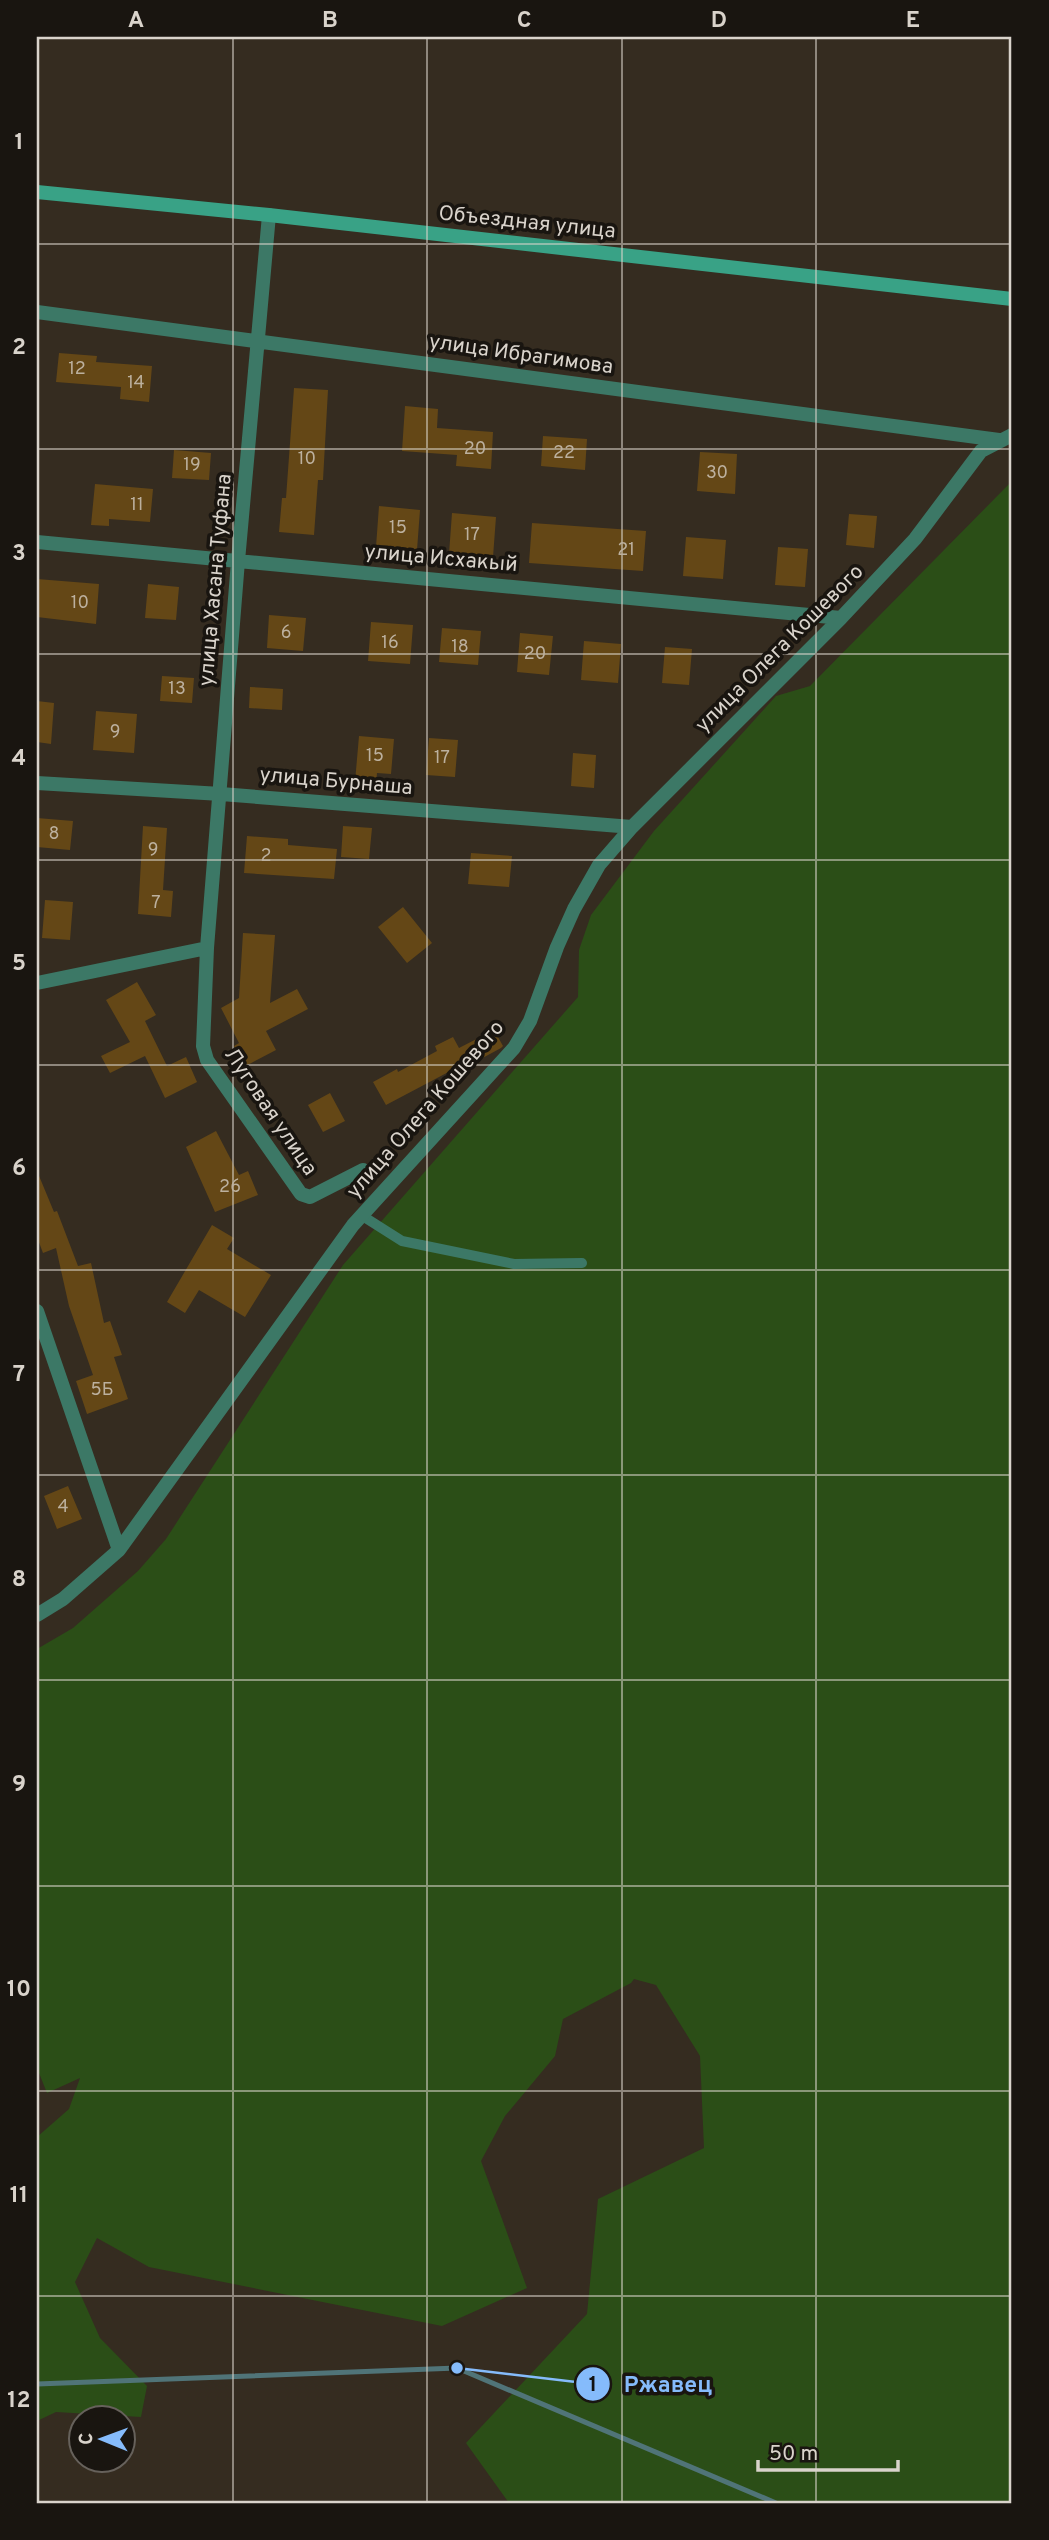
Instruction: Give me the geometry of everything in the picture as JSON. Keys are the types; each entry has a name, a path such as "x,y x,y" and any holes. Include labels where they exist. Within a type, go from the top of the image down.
{"street":[{"name":"Объездная улица","path":"37,192 269,215 1012,299"},
{"name":"улица Хасана Туфана","path":"207,948 269,215"},
{"name":"улица Ибрагимова","path":"37,312 1005,437"},
{"name":"улица Олега Кошевого","path":"37,1615 63,1599 119,1550 361,1216 513,1048 530,1021 557,947 599,864 632,827 841,618 915,539 975,457 1005,437"},
{"name":"улица Исхакый","path":"37,542 841,618"},
{"name":"улица Бурнаша","path":"37,783 221,794 632,827"},
{"path":"37,983 207,948"},
{"name":"Луговая улица","path":"207,948 202,1046 207,1059 288,1179 300,1194 310,1197 363,1170"},
{"path":"37,1311 119,1550"}],"lane":[{"path":"361,1216 402,1241 514,1264 582,1262"}],"green space":[{"path":"1012,481 1012,2503 509,2503 466,2443 587,2314 598,2199 704,2148 700,2056 656,1985 634,1979 563,2019 555,2056 505,2116 481,2161 527,2288 442,2326 149,2267 97,2238 75,2282 100,2338 147,2386 141,2417 136,2417 136,2404 66,2404 66,2413 56,2412 37,2421 37,2137 69,2109 80,2078 47,2093 37,2068 37,1649 73,1628 138,1571 166,1539 343,1265 578,997 579,950 591,915 654,831 776,696 810,686"}],"building":[{"path":"59,353 97,356 96,362 152,366 149,402 120,399 121,387 56,382"},
{"path":"294,388 328,390 323,480 318,480 314,535 279,532 282,498 286,498"},
{"path":"405,406 438,409 437,428 493,432 491,469 456,466 457,455 402,451"},
{"path":"543,436 587,439 585,470 541,466"},
{"path":"174,450 211,453 209,480 172,478"},
{"path":"700,452 737,454 735,494 697,491"},
{"path":"95,484 153,489 150,522 109,519 109,526 91,525"},
{"path":"379,506 420,510 417,550 376,547"},
{"path":"452,513 496,517 493,557 449,554"},
{"path":"849,514 877,516 874,548 846,545"},
{"path":"532,523 646,531 643,571 529,563"},
{"path":"686,537 726,540 723,579 683,576"},
{"path":"778,547 808,549 805,587 775,585"},
{"path":"37,579 99,584 96,624 37,617"},
{"path":"148,584 179,587 176,620 145,618"},
{"path":"269,615 306,618 303,651 267,648"},
{"path":"371,622 413,625 410,664 368,661"},
{"path":"442,628 481,631 478,665 439,662"},
{"path":"520,633 553,636 549,675 517,672"},
{"path":"584,641 621,644 618,683 581,680"},
{"path":"665,647 692,649 689,685 662,683"},
{"path":"162,676 194,678 192,703 160,701"},
{"path":"250,687 283,689 282,710 249,708"},
{"path":"37,701 54,703 51,744 37,742"},
{"path":"96,711 137,714 134,753 93,750"},
{"path":"359,736 394,739 391,774 377,773 376,784 355,782"},
{"path":"429,738 458,740 455,777 426,775"},
{"path":"573,753 596,755 594,788 571,786"},
{"path":"37,818 73,821 70,850 37,847"},
{"path":"143,826 167,828 163,890 173,891 171,917 138,914"},
{"path":"343,826 372,828 369,859 341,857"},
{"path":"247,836 288,839 288,845 337,849 334,879 244,873"},
{"path":"471,853 512,856 509,887 468,884"},
{"path":"45,900 73,902 70,940 42,938"},
{"path":"403,907 432,943 407,963 378,927"},
{"path":"243,933 275,935 270,1003 297,989 308,1009 266,1031 276,1050 236,1071 227,1055 236,1050 234,1046 239,1043 221,1008 239,998"},
{"path":"137,982 156,1015 145,1021 167,1066 186,1057 197,1082 165,1098 145,1056 110,1073 101,1056 130,1042 106,1000"},
{"path":"494,1030 503,1046 501,1048 477,1061 475,1058 386,1105 373,1082 437,1051 435,1046 453,1037 459,1048"},
{"path":"330,1093 345,1121 323,1132 308,1105"},
{"path":"216,1131 239,1175 248,1171 258,1195 215,1212 186,1147"},
{"path":"37,1171 54,1212 57,1211 78,1266 91,1263 104,1323 110,1321 122,1355 114,1357 128,1399 87,1414 76,1381 93,1375 69,1306 56,1248 43,1253 37,1237"},
{"path":"212,1225 234,1238 227,1249 271,1275 245,1317 199,1290 185,1313 167,1302"},
{"path":"68,1486 82,1519 57,1529 44,1496"}],"waterway":[{"path":"37,2384 457,2368 776,2503"}],"place":[{"name":"Ржавец","path":"457,2368"}]}
